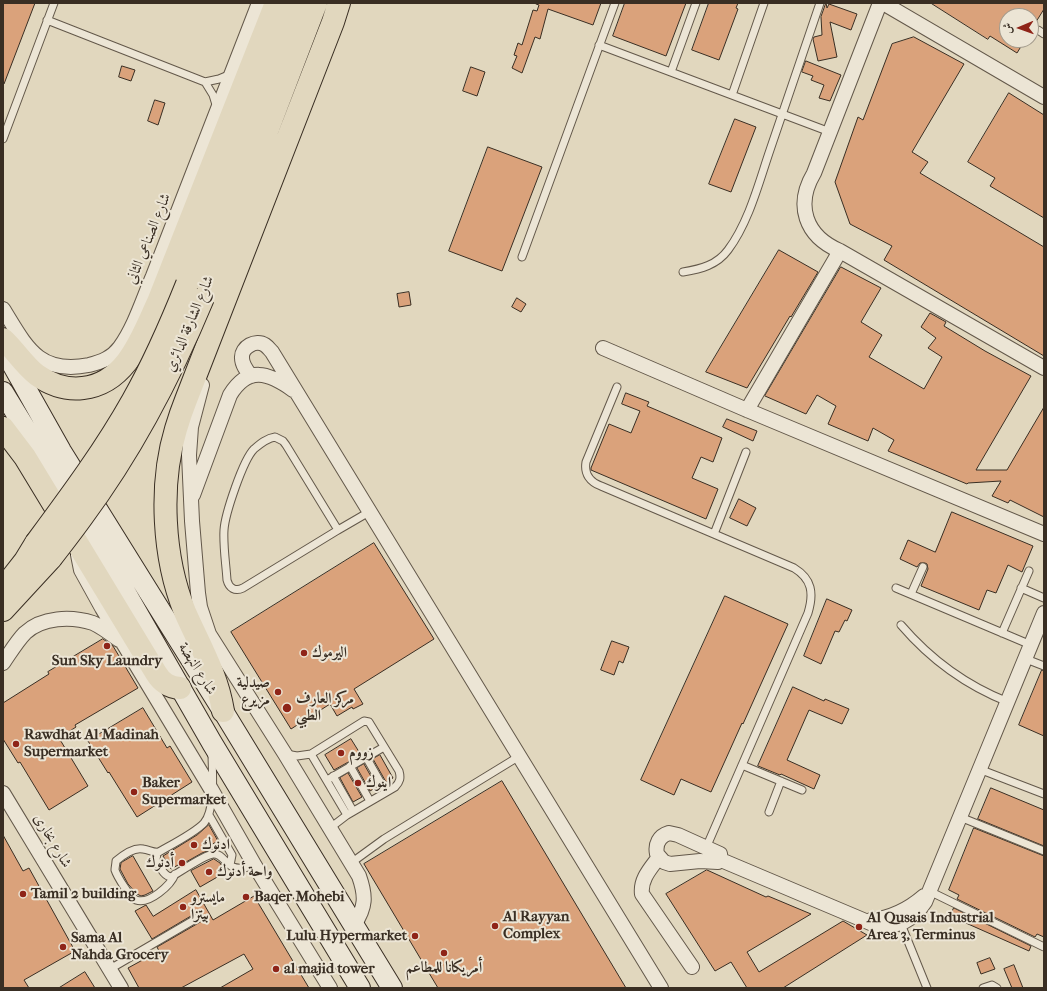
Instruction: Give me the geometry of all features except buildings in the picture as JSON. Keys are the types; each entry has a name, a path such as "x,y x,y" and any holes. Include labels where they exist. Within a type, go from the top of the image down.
{"highway":[{"path":"3,339 36,374 60,387 74,389 89,387 103,382 115,375 127,362 136,348 158,302 276,3"},
{"name":"شارع الشارقة الدائري","path":"3,610 51,558 83,517 137,433 162,389 296,3"},
{"name":"شارع الشارقة الدائري","path":"3,589 25,561 36,543 104,447 134,399 170,327 195,291 316,3"},
{"path":"223,711 221,696 212,668 185,610 178,589 168,544 166,522 169,460 175,430 186,400 333,22 339,3"},
{"path":"3,428 25,457 160,680 167,685 180,688"},
{"path":"3,574 36,543"}],"main road":[{"name":"شارع النهضة","path":"3,348 61,451 223,711 392,988"},
{"name":"شارع النهضة","path":"3,392 122,588 212,743 360,988"}],"street":[{"name":"شارع الصناعي الثاني","path":"3,309 29,350 46,362 55,365 77,367 99,363 110,357 119,349 136,315 172,227 259,3"},
{"path":"1044,97 882,3 814,173 812,185 812,197 818,222 831,242 840,251 1044,368"},
{"path":"747,410 840,251"},
{"path":"216,324 215,346 199,394 192,427 189,455 191,500 200,607 209,634 285,754 359,876 364,895 361,914 354,925"},
{"path":"251,376 244,365 242,354 249,345 260,343 272,352 518,757 661,988"},
{"path":"603,348 1044,534"},
{"path":"191,500 230,395 235,387 243,379 259,375 280,382 296,393"},
{"path":"79,546 78,560 81,570 212,789 255,866 330,988"},
{"path":"721,860 720,854 678,835 669,833 665,834 658,840 656,849 661,859 670,864 700,861 718,862 721,860 875,925 888,927 901,924 911,919 925,902 1044,613"},
{"path":"3,663 26,633 38,624 45,621 77,620 93,623 124,643"},
{"name":"شارع بخارى","path":"3,793 121,988"},
{"path":"661,859 642,883 642,894 692,967"},
{"path":"863,920 877,920 892,916 918,901 929,891"}],"lane":[{"path":"3,140 54,3"},
{"path":"522,257 615,3"},
{"path":"671,72 696,3"},
{"path":"732,95 764,3"},
{"path":"683,272 700,270 715,262 728,251 736,236 752,202 820,3"},
{"path":"48,20 205,82 232,74"},
{"path":"599,45 830,132"},
{"path":"205,82 213,95 217,110"},
{"path":"617,387 586,462 586,471 590,479 597,485 794,568 804,576 812,594 812,600 808,613 706,848"},
{"path":"338,530 283,441 275,437 266,440 253,450 245,466 237,483 225,525 224,539 228,584 235,590 244,588 369,512"},
{"path":"714,534 746,452"},
{"path":"912,594 923,567"},
{"path":"1002,633 1028,571"},
{"path":"896,588 1031,645"},
{"path":"1021,588 1044,598"},
{"path":"901,625 922,648 941,665 973,686 1008,702"},
{"path":"1026,659 1044,666"},
{"path":"285,754 297,756 311,754 364,721 369,722 399,771 400,779 399,783 395,787 350,813 330,828"},
{"path":"175,874 170,884 165,889 148,899 140,901 135,900 131,897 117,875 115,870 116,861 133,850 139,848 154,853 159,852 199,828 205,822 209,815 211,804 212,743"},
{"path":"330,778 384,747"},
{"path":"311,754 330,778 350,813"},
{"path":"366,757 386,792"},
{"path":"351,863 384,839 518,757"},
{"path":"742,765 802,790"},
{"path":"350,766 370,801"},
{"path":"979,768 1044,794"},
{"path":"769,812 781,781"},
{"path":"209,815 232,854 230,865"},
{"path":"960,817 1044,851"},
{"path":"159,852 156,855 156,860 164,874 169,877 211,854 220,856 230,865 238,868 255,866"},
{"path":"929,891 1044,947"},
{"path":"110,970 199,917"},
{"path":"901,924 927,988"},
{"path":"983,988 992,985 997,988"}],"place":[{"name":"Sun Sky Laundry","path":"107,646"},
{"name":"اليرموك","path":"304,653"},
{"name":"صيدلية مزيرع","path":"278,692"},
{"name":"مركز العارف الطبي","path":"287,708"},
{"name":"Rawdhat Al Madinah Supermarket","path":"16,744"},
{"name":"زووم","path":"341,753"},
{"name":"اينوك","path":"358,783"},
{"name":"Baker Supermarket","path":"134,792"},
{"name":"ادنوك","path":"194,845"},
{"name":"أدنوك","path":"182,863"},
{"name":"واحة أدنوك","path":"209,872"},
{"name":"Tamil 2 building","path":"23,894"},
{"name":"Baqer Mohebi","path":"246,897"},
{"name":"مايسترو بيتزا","path":"183,907"},
{"name":"Al Rayyan Complex","path":"495,926"},
{"name":"Al Qusais Industrial Area 3, Terminus","path":"859,927"},
{"name":"Lulu Hypermarket","path":"415,936"},
{"name":"Sama Al Nahda Grocery","path":"63,947"},
{"name":"أمريكانا للمطاعم","path":"444,953"},
{"name":"al majid tower","path":"276,969"}]}
